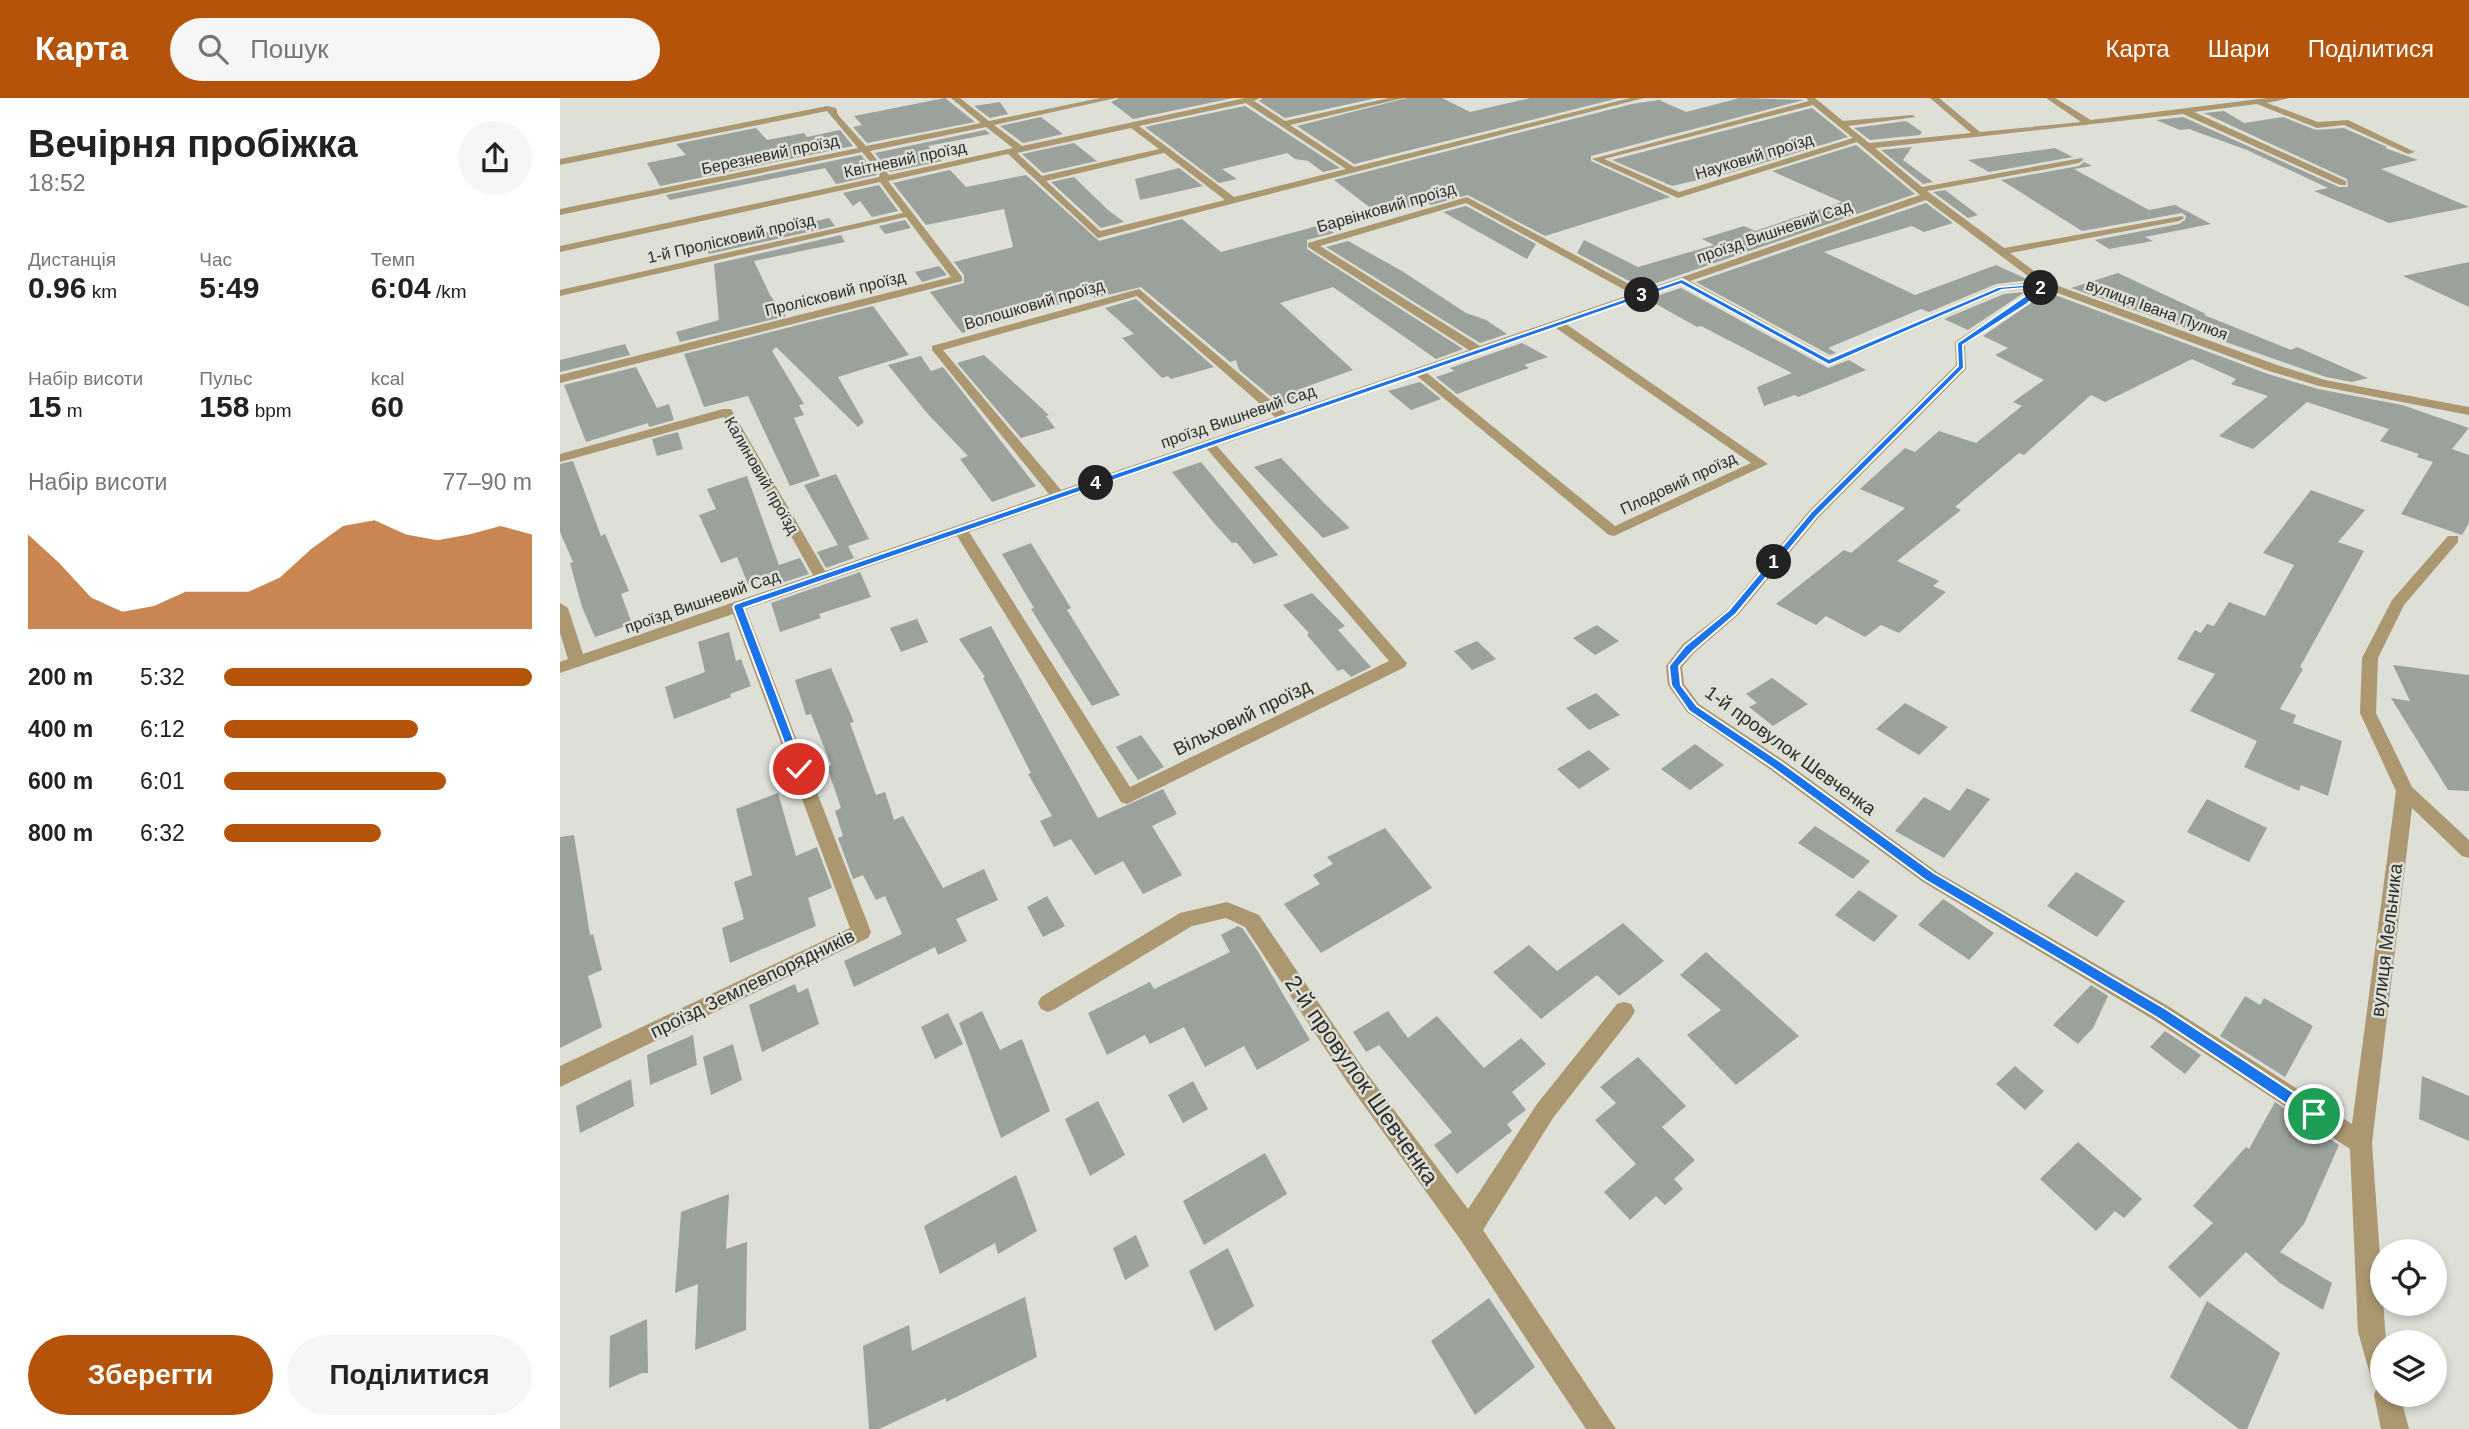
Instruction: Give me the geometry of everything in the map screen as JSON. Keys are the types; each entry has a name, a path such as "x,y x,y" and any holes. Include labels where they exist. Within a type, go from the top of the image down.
{"street":[{"path":"955,98 1016,151 1098,235 1640,98"},
{"name":"Березневий проїзд","path":"560,212 985,122 1112,98"},
{"path":"1283,124 1400,98"},
{"path":"1934,98 1978,135"},
{"path":"2050,98 2089,123"},
{"path":"1862,142 1978,135 2286,98"},
{"path":"1251,99 1283,124 1353,170"},
{"name":"Квітневий проїзд","path":"560,249 1251,99"},
{"name":"вулиця Івана Пулюя","path":"1812,100 1923,193 2046,285 2273,368 2323,383 2469,411"},
{"name":"Науковий проїзд","path":"1812,100 1596,159 1678,195 1862,142"},
{"path":"2254,100 2317,125 2345,122 2411,152"},
{"path":"2161,105 2343,183"},
{"path":"560,162 827,108 832,110 862,149"},
{"path":"1840,124 1912,117"},
{"path":"1133,125 1233,201"},
{"name":"Пролісковий проїзд","path":"560,379 958,279 883,180 885,173 862,149"},
{"path":"1041,179 1166,150"},
{"name":"проїзд Вишневий Сад","path":"560,668 1642,295 1923,193 2079,160"},
{"name":"Барвінковий проїзд","path":"1479,351 1312,244 1467,200 1642,295"},
{"name":"1-й Пролісковий проїзд","path":"560,293 909,214"},
{"path":"2001,252 2179,218"},
{"path":"1682,281 1829,362 2001,288 2046,285"},
{"name":"1-й провулок Шевченка","path":"2046,285 2025,302 1959,344 1962,366 1814,514 1733,612 1689,648 1674,666 1676,685 1693,708 1777,765 1930,877 2161,1013 2361,1143"},
{"name":"Волошковий проїзд","path":"1058,496 936,348 1139,292 1284,418"},
{"name":"Плодовий проїзд","path":"1419,372 1614,532 1761,464 1558,324"},
{"name":"Калиновий проїзд","path":"560,458 727,412 822,578"},
{"name":"Вільховий проїзд","path":"961,530 1127,797 1399,663 1209,444"},
{"path":"2453,539 2396,603 2370,659 2368,713 2406,791 2469,851"},
{"name":"проїзд Землевпорядників","path":"560,1077 861,932 738,607"},
{"path":"560,608 577,662"},
{"name":"вулиця Мельника","path":"2371,1330 2361,1143 2406,791"},
{"name":"2-й провулок Шевченка","path":"1048,1003 1187,919 1227,910 1252,921 1355,1075 1469,1230 1602,1429"},
{"path":"1469,1230 1545,1111 1624,1011"},
{"path":"2389,1407 2395,1429"}],"building":[{"path":"945,98 975,122 867,143 853,127 862,125 854,116"},
{"path":"1119,98 1233,98 1133,119 1111,102"},
{"path":"1262,98 1377,98 1285,118 1259,101"},
{"path":"1407,98 1442,98 1470,112 1530,98 1619,98 1354,164 1297,126"},
{"path":"1740,98 1804,100 1591,156 1591,161 1670,197 1545,236 1468,195 1431,205 1427,202 1381,216 1334,180 1632,104 1659,100 1686,112"},
{"path":"1000,102 1008,114 990,118 974,106"},
{"path":"1245,106 1340,168 1323,172 1308,161 1295,159 1287,153 1222,169 1237,179 1219,183 1145,127"},
{"path":"1812,108 1848,137 1733,172 1672,186 1612,160"},
{"path":"2224,111 2244,123 2283,117 2316,130 2344,128 2418,160 2381,169 2469,207 2389,223 2314,191 2328,188 2247,150 2156,120 2183,117 2339,187 2348,187 2347,179 2204,113"},
{"path":"1041,117 1063,134 1023,143 1000,126"},
{"path":"1906,121 1922,132 1920,135 1870,140 1854,128"},
{"path":"756,128 767,140 804,133 807,137 840,130 853,146 660,186 647,163 686,155 676,144"},
{"path":"985,130 990,134 928,146 942,161 890,172 875,153"},
{"path":"1074,143 1097,161 1043,173 1022,154"},
{"path":"1856,145 1915,194 1642,288 1577,253 1584,240 1638,267 1714,245 1702,239 1744,226 1755,231 1842,202 1772,171"},
{"path":"1912,147 1903,160 1933,182 1923,184 1881,150"},
{"path":"2055,148 2073,157 1989,172 1968,160"},
{"path":"861,155 877,175 836,184 825,168 670,200 666,195"},
{"path":"2084,162 2092,166 2074,169 2149,210 2175,205 2211,224 2145,237 2153,241 2109,249 2095,240 2179,224 2186,216 2182,213 2082,231 2001,180 2079,166"},
{"path":"1179,168 1203,186 1140,200 1135,179"},
{"path":"950,170 966,187 1026,175 1099,241 1182,219 1221,252 1321,225 1334,233 1307,240 1307,249 1463,349 1436,359 1333,287 1280,303 1353,370 1297,390 1305,396 1281,405 1239,370 1236,360 1230,362 1141,287 1095,298 1092,295 962,333 930,292 964,283 964,275 954,262 1013,247 1004,209 926,225 893,183"},
{"path":"1074,177 1124,222 1101,228 1051,182"},
{"path":"879,185 898,211 872,217 860,201 853,206 843,193"},
{"path":"1945,190 1978,215 1968,218 1933,192"},
{"path":"1926,203 1953,223 1924,232 1912,226 1824,252 1915,295 1996,265 2029,280 1996,284 1929,312 1921,309 1828,348 1836,353 1830,355 1696,282"},
{"path":"1466,206 1536,244 1527,259 1443,212"},
{"path":"829,218 835,226 709,254 705,246"},
{"path":"905,220 911,228 885,234 879,226"},
{"path":"841,235 845,242 754,261 770,295 786,316 680,342 676,332 719,320 714,264"},
{"path":"1348,241 1402,271 1466,313 1486,320 1507,334 1480,343 1326,247"},
{"path":"2469,262 2469,307 2403,276"},
{"path":"939,266 947,275 922,282 915,272"},
{"path":"2118,273 2206,314 2204,315 2291,350 2297,347 2368,378 2352,382 2326,377 2071,288"},
{"path":"1681,288 1828,368 1849,360 1866,370 1798,397 1795,395 1764,406 1757,387 1792,373 1701,326 1697,327 1647,299"},
{"path":"2025,292 1968,330 1944,319 2004,294"},
{"path":"2047,292 2268,374 2318,389 2402,405 2469,428 2452,449 2469,455 2469,523 2462,535 2401,514 2433,462 2417,457 2419,454 2380,441 2389,429 2307,402 2253,449 2219,436 2268,396 2231,384 2236,379 2192,359 2105,402 2091,395 2024,455 2019,453 1955,507 1961,510 1897,561 1939,581 1933,586 1946,592 1899,633 1881,625 1865,637 1826,616 1816,625 1776,604 1844,550 1851,553 1905,508 1860,489 1905,448 1915,452 1939,431 1976,443 2022,406 2013,402 2044,380 1995,355 2008,348 1983,336"},
{"path":"1136,299 1214,367 1171,379 1168,376 1162,378 1122,338 1134,334 1105,308"},
{"path":"873,306 909,355 838,377 864,422 858,427 776,347 772,351 804,404 799,405 804,415 794,418 820,476 790,486 748,396 704,407 684,354"},
{"path":"1522,343 1548,357 1524,365 1529,368 1457,394 1436,377 1454,371 1450,368"},
{"path":"625,344 630,355 560,372 560,360"},
{"path":"984,355 1049,415 1046,416 1055,428 1021,438 957,363"},
{"path":"921,356 931,371 943,367 1036,486 992,502 960,459 968,456 927,413 888,365"},
{"path":"636,367 657,408 669,404 674,420 649,427 648,423 586,442 564,385"},
{"path":"1420,382 1441,399 1411,410 1388,391"},
{"path":"678,432 683,449 657,456 652,439"},
{"path":"1281,458 1350,528 1323,538 1254,467"},
{"path":"573,461 601,536 605,534 629,591 621,594 632,624 595,637 582,607 570,563 573,562 560,532 560,464"},
{"path":"1201,462 1278,555 1254,564 1236,542 1232,543 1214,523 1172,472"},
{"path":"836,474 869,539 848,546 854,558 826,568 817,552 838,545 804,485"},
{"path":"747,476 779,565 800,558 809,574 766,588 763,579 748,584 737,557 721,563 699,515 716,509 707,489"},
{"path":"2311,490 2365,510 2338,542 2364,551 2280,709 2296,715 2293,723 2342,741 2328,796 2301,785 2299,791 2244,767 2257,741 2190,711 2215,674 2177,659 2195,630 2201,633 2207,624 2214,626 2229,602 2265,616 2294,565 2263,553"},
{"path":"1031,543 1071,608 1067,610 1120,695 1092,706 1031,609 1034,608 1002,554"},
{"path":"860,572 871,597 819,614 821,618 780,632 771,603"},
{"path":"1312,593 1345,626 1338,630 1371,667 1351,677 1343,669 1338,671 1283,605"},
{"path":"917,619 928,642 901,652 890,628"},
{"path":"1597,625 1619,641 1595,655 1573,638"},
{"path":"991,626 1098,818 1163,789 1177,814 1152,826 1182,875 1143,894 1123,861 1095,875 1071,839 1054,847 1040,821 1052,816 1028,774 1031,773 983,678 985,677 959,639"},
{"path":"729,632 736,661 741,659 751,686 730,694 731,697 674,719 665,687 705,672 698,642"},
{"path":"1477,641 1496,659 1472,670 1454,651"},
{"path":"2393,665 2469,675 2469,791 2448,790 2391,698 2410,701"},
{"path":"831,668 854,722 850,723 876,795 885,792 894,820 903,816 943,888 984,869 998,900 956,919 967,941 938,955 935,947 854,987 844,961 902,934 885,896 876,900 863,875 853,879 838,838 843,836 835,811 841,808 827,767 831,765 811,714 806,715 795,680"},
{"path":"1772,678 1808,704 1773,726 1749,707 1757,703 1746,694"},
{"path":"1596,693 1620,715 1589,730 1566,708"},
{"path":"1905,703 1948,727 1919,755 1876,729"},
{"path":"1141,735 1164,767 1138,780 1116,747"},
{"path":"1695,744 1724,765 1690,790 1661,769"},
{"path":"1589,750 1610,769 1579,789 1557,769"},
{"path":"1967,788 1990,799 1944,858 1895,831 1924,797 1950,811"},
{"path":"778,793 796,856 817,847 832,888 808,898 816,926 730,963 722,928 744,919 734,882 752,875 736,809"},
{"path":"2207,799 2267,828 2249,862 2187,832"},
{"path":"1815,826 1870,861 1853,879 1798,843"},
{"path":"1385,828 1432,888 1321,953 1284,904 1320,884 1313,875 1333,864 1327,857"},
{"path":"574,835 590,935 593,934 602,970 588,976 602,1027 560,1048 560,837"},
{"path":"2076,872 2125,901 2097,937 2047,906"},
{"path":"1859,890 1898,916 1874,942 1835,915"},
{"path":"1047,896 1065,926 1043,937 1027,907"},
{"path":"1943,899 1994,933 1969,960 1918,925"},
{"path":"1623,923 1664,961 1619,996 1597,975 1541,1019 1493,972 1529,945 1557,971"},
{"path":"1238,926 1243,929 1259,953 1310,1040 1257,1070 1244,1046 1205,1067 1184,1027 1150,1044 1145,1035 1107,1055 1088,1013 1150,982 1154,989 1230,952 1221,935"},
{"path":"1706,952 1799,1036 1736,1085 1687,1035 1721,1010 1680,975"},
{"path":"795,984 798,993 808,988 819,1024 762,1052 749,1005"},
{"path":"2091,985 2108,996 2093,1028 2078,1044 2053,1025"},
{"path":"2245,996 2260,1005 2264,998 2313,1026 2285,1077 2220,1036"},
{"path":"982,1011 1000,1050 1022,1039 1050,1111 1001,1138 959,1023"},
{"path":"1388,1011 1408,1038 1437,1016 1484,1068 1521,1038 1546,1064 1512,1092 1526,1110 1507,1124 1512,1131 1457,1174 1434,1145 1452,1132 1379,1045 1366,1052 1353,1032"},
{"path":"948,1013 963,1044 935,1059 921,1027"},
{"path":"2165,1031 2201,1055 2185,1074 2150,1047"},
{"path":"693,1035 697,1065 650,1085 647,1055"},
{"path":"733,1044 742,1080 711,1095 703,1057"},
{"path":"1638,1057 1686,1106 1662,1127 1695,1160 1674,1179 1683,1189 1665,1205 1656,1196 1630,1220 1604,1192 1636,1164 1595,1120 1616,1103 1600,1087"},
{"path":"2015,1066 2044,1091 2025,1110 1996,1084"},
{"path":"2422,1076 2469,1096 2469,1141 2419,1119"},
{"path":"631,1079 634,1106 580,1133 576,1106"},
{"path":"1193,1081 1208,1109 1183,1123 1168,1095"},
{"path":"1098,1101 1125,1155 1090,1176 1065,1119"},
{"path":"2275,1102 2339,1145 2304,1224 2280,1252 2332,1283 2323,1310 2280,1283 2246,1252 2200,1298 2168,1267 2213,1223 2193,1206 2246,1147 2249,1149"},
{"path":"2078,1142 2142,1199 2124,1218 2115,1211 2096,1231 2040,1179"},
{"path":"1265,1153 1287,1194 1204,1245 1183,1201"},
{"path":"1016,1175 1037,1231 998,1254 995,1243 940,1274 924,1226"},
{"path":"729,1194 726,1249 747,1242 746,1330 695,1350 698,1284 675,1293 681,1212"},
{"path":"1136,1235 1149,1266 1125,1280 1113,1248"},
{"path":"1228,1248 1254,1306 1215,1331 1189,1271"},
{"path":"1025,1297 1037,1357 946,1402 946,1398 879,1429 869,1429 863,1346 909,1325 912,1351"},
{"path":"1489,1298 1535,1367 1475,1415 1431,1341"},
{"path":"2207,1301 2280,1353 2247,1429 2239,1429 2170,1377"},
{"path":"647,1319 648,1373 642,1373 609,1388 610,1336"}],"route":[{"path":"799,769 738,607 1682,281 1829,362 2001,288 2046,285 2025,302 1959,344 1962,366 1814,514 1733,612 1689,648 1674,666 1676,685 1693,708 1777,765 1930,877 2161,1013 2314,1114"}]}
